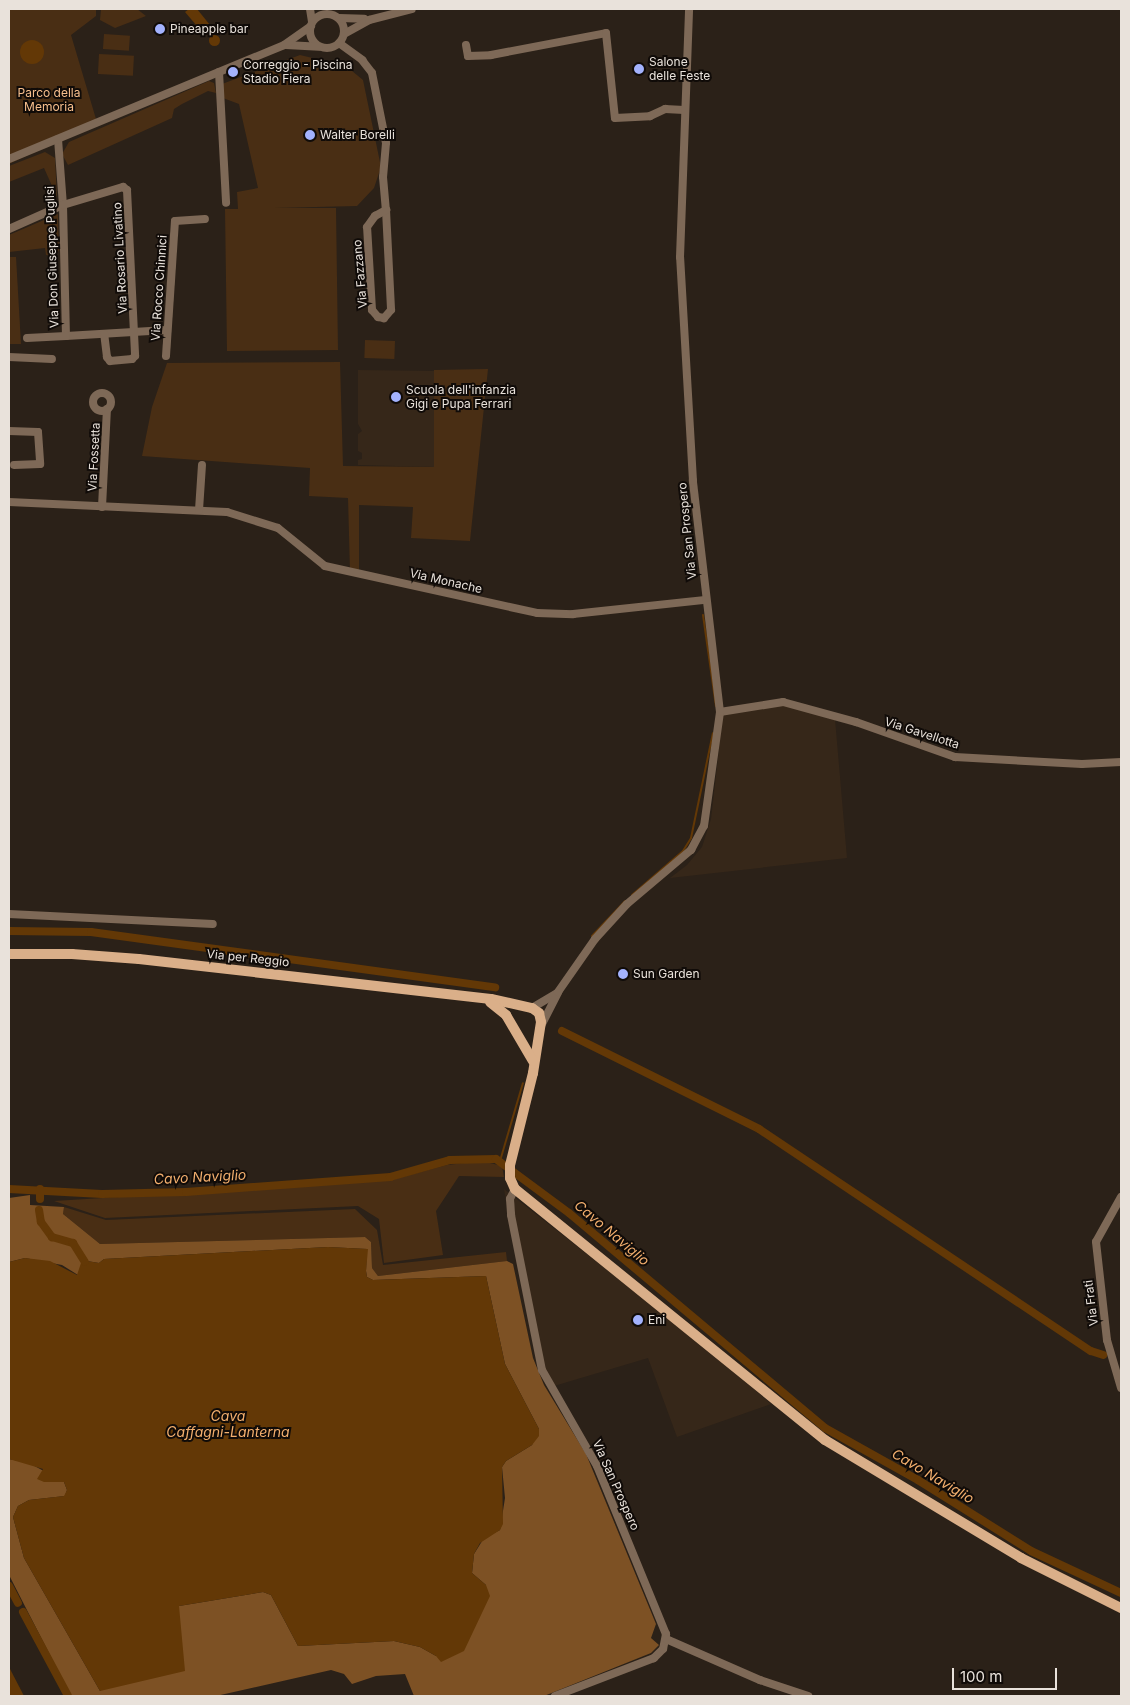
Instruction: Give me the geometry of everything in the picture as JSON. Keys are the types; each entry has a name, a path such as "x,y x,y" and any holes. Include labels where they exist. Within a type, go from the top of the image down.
{"main road":[{"name":"Via per Reggio","path":"9,954 99,955 483,999 528,1007"},
{"name":"Via per Reggio","path":"483,999 502,1010 534,1062"},
{"path":"510,1021 513,1013 528,1007 539,1013 539,1029 534,1062 511,1160 510,1178 515,1189 825,1440 1021,1558 1121,1608"},
{"path":"518,1036 527,1038 539,1029"}],"street":[{"path":"310,9 311,36 321,47"},
{"path":"284,45 330,48 339,43 344,34 369,20 412,9"},
{"name":"Via San Prospero","path":"539,1029 558,992 595,939 627,904 691,850 704,826 720,712 706,600 690,440 679,241 689,9"},
{"path":"9,159 284,45 312,24 322,11 338,18 369,20"},
{"path":"338,18 344,34"},
{"path":"466,45 468,56 491,55 606,33 615,118 650,116 665,109 684,110"},
{"name":"Via Fazzano","path":"339,43 362,60 372,73 386,143 386,210 391,310 384,318 378,317 372,310 367,227 374,216 386,210"},
{"path":"218,72 226,203"},
{"name":"Via Don Giuseppe Puglisi","path":"58,139 63,205 66,336 167,330"},
{"name":"Via Rosario Livatino","path":"63,205 123,187 127,190 135,332"},
{"path":"9,229 63,205"},
{"name":"Via Rocco Chinnici","path":"166,356 175,221 205,219"},
{"path":"104,334 110,361 135,356 135,332"},
{"path":"27,338 66,336"},
{"path":"9,357 52,359"},
{"name":"Via Fossetta","path":"102,507 107,409"},
{"path":"9,431 38,432 40,464 14,464"},
{"path":"199,510 202,465"},
{"name":"Via Monache","path":"9,502 227,512 269,523 287,534 315,560 337,570 537,613 573,614 706,600"},
{"name":"Via Gavellotta","path":"720,712 784,702 856,722 955,757 1082,764 1121,762"},
{"path":"9,914 213,924"},
{"name":"Via San Prospero","path":"528,1007 547,1002 558,992"},
{"name":"Via San Prospero","path":"515,1189 510,1199 515,1241 542,1370 597,1466 664,1623 666,1639"},
{"name":"Via Frati","path":"1121,1197 1096,1242 1107,1340 1121,1388"},
{"path":"555,1696 654,1658 661,1653 666,1639 760,1680 808,1696"}],"shaded area":[{"name":"Scuola dell'infanzia Gigi e Pupa Ferrari","path":"358,370 434,371 434,467 358,465 358,460 362,459 362,453 358,451 358,434 362,431 358,424"},
{"path":"791,703 835,719 847,858 670,878 687,865 702,847 711,819 719,749 718,712"},
{"path":"504,1189 722,1360 771,1404 677,1437 648,1358 554,1386 545,1368 514,1246"},
{"path":"30,1195 30,1205 64,1207 63,1214 100,1244 365,1237 371,1242 372,1268 378,1276 507,1261 513,1264 533,1358 544,1385 586,1454 656,1624 651,1638 659,1645 651,1653 544,1696 414,1696 405,1674 376,1676 352,1684 344,1674 331,1670 216,1696 71,1696 9,1575 9,1459 29,1463 64,1482 67,1490 65,1496 29,1500 18,1506 13,1517 24,1558 100,1691 179,1606 263,1592 271,1595 298,1646 394,1641 420,1647 436,1656 486,1585 472,1573 474,1554 484,1538 500,1530 505,1498 502,1467 506,1461 532,1445 539,1429 505,1364 486,1276 373,1280 367,1277 367,1249 328,1247 104,1259 99,1263 87,1261 78,1275 62,1265 25,1258 9,1262 9,1198"}],"green space":[{"name":"Parco della Memoria","path":"9,9 96,9 96,16 71,35 96,119 61,140 9,164"},
{"path":"101,9 137,9 146,16 115,28 100,20"},
{"path":"104,34 130,36 129,51 103,49"},
{"path":"99,54 134,56 133,76 98,74"},
{"path":"300,55 346,66 363,80 381,167 374,188 357,206 274,208 336,208 338,350 227,351 225,209 238,209 237,192 258,188 239,104 223,98 222,84"},
{"path":"209,81 214,83 216,93 208,91 182,104 174,109 172,118 68,165 62,154 69,142"},
{"path":"45,152 55,158 57,197 44,168 9,182 9,166"},
{"path":"58,214 59,251 55,254 46,255 45,248 9,252 9,235"},
{"path":"9,257 16,257 21,344 9,344"},
{"path":"365,340 395,341 394,359 364,358"},
{"path":"340,362 343,466 434,467 434,370 488,369 470,541 411,538 413,507 359,505 359,572 350,571 348,498 309,496 310,468 142,456 152,407 167,363"},
{"path":"482,1161 502,1166 504,1177 459,1176 436,1211 443,1255 384,1263 379,1219 358,1206 105,1218 54,1201 391,1180 447,1165"},
{"path":"64,1207 106,1220 355,1209 377,1230 383,1265 506,1252 507,1261 378,1276 372,1268 371,1242 365,1237 100,1244 63,1214"}],"water":[{"path":"189,9 197,9 210,25 202,32 185,12"},
{"path":"212,35 216,35 219,40 218,44 212,45 209,42 209,38"},
{"path":"32,40 37,41 43,47 43,57 37,63 32,64 27,63 21,57 20,52 21,47 27,41"},
{"name":"Cava Caffagni-Lanterna","path":"328,1247 368,1249 366,1271 367,1277 373,1280 486,1276 505,1364 539,1429 539,1436 532,1445 506,1461 502,1467 503,1524 500,1530 480,1543 474,1554 472,1573 486,1585 490,1596 464,1651 441,1662 436,1656 420,1647 394,1641 298,1646 271,1595 263,1592 179,1606 185,1671 100,1691 24,1558 13,1517 18,1506 29,1500 64,1496 67,1490 64,1482 44,1482 37,1479 43,1469 9,1459 9,1262 25,1258 50,1261 77,1275 81,1263 87,1261 99,1263 104,1259"},
{"path":"9,1667 24,1696 9,1696"}],"waterway":[{"path":"703,615 716,706"},
{"path":"632,895 683,851 691,838 713,733"},
{"path":"592,936 625,901"},
{"path":"9,931 91,932 495,987"},
{"path":"562,1031 759,1129 1091,1351 1103,1355"},
{"path":"500,1161 523,1083"},
{"name":"Cavo Naviglio","path":"9,1189 102,1194 186,1192 390,1177 450,1160 496,1159 569,1213 825,1428 918,1480 1031,1551 1121,1593"},
{"name":"Cavo Naviglio","path":"40,1189 40,1199"},
{"path":"39,1210 41,1222 52,1237 73,1243 85,1262"},
{"path":"9,1586 18,1603"},
{"path":"23,1612 68,1696"}],"place":[{"name":"Pineapple bar","path":"160,29"},
{"name":"Salone delle Feste","path":"639,69"},
{"name":"Correggio - Piscina Stadio Fiera","path":"233,72"},
{"name":"Walter Borelli","path":"310,135"},
{"name":"Scuola dell'infanzia Gigi e Pupa Ferrari","path":"396,397"},
{"name":"Sun Garden","path":"623,974"},
{"name":"Eni","path":"638,1320"}]}
